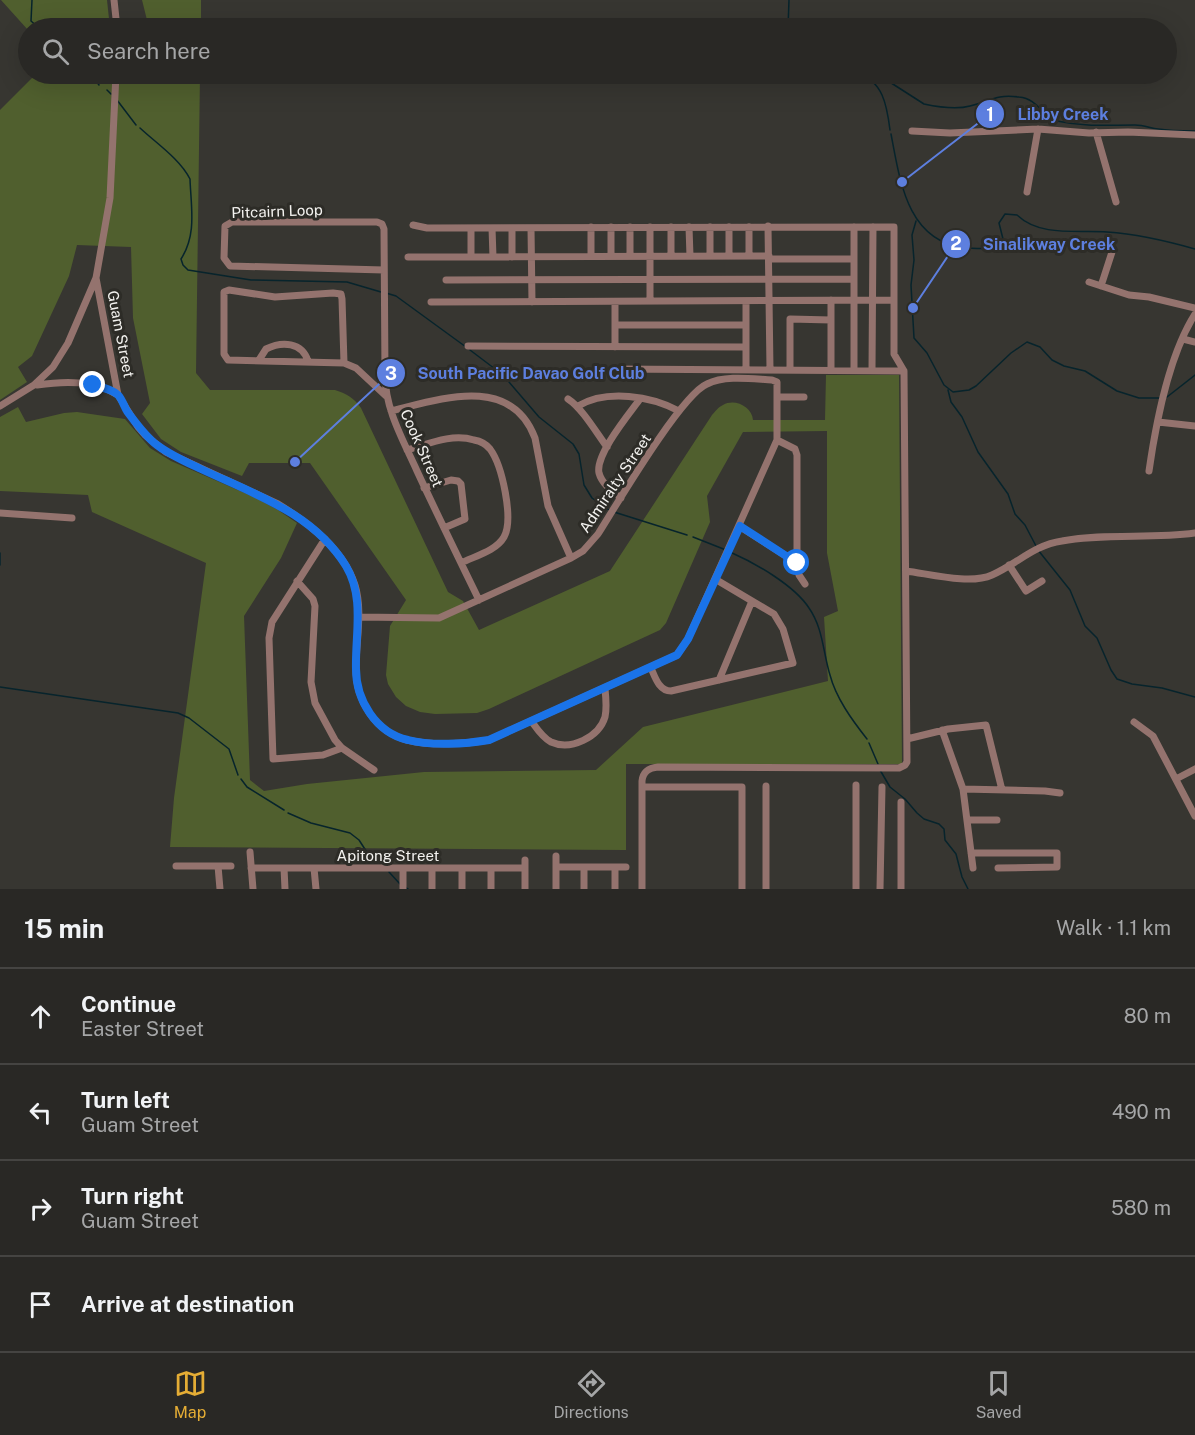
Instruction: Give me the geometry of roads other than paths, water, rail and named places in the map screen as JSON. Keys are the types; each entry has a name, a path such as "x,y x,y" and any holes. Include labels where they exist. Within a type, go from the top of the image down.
{"street":[{"path":"114,0 116,18"},
{"path":"0,406 45,376 61,355 84,310 96,278 110,198 116,84"},
{"path":"1027,192 1038,129"},
{"path":"912,131 950,133 1038,129 1195,135"},
{"path":"1096,132 1116,202"},
{"name":"Pitcairn Loop","path":"382,224 377,222 229,223 224,229 224,256 227,264 239,267 384,270"},
{"name":"Cook Street","path":"382,224 386,396 424,488 479,600"},
{"path":"413,225 421,228 894,227 894,354 904,371 907,762 899,768 658,767 645,771 642,777 642,889"},
{"path":"768,226 770,369"},
{"path":"611,227 611,256"},
{"path":"630,227 630,256"},
{"path":"650,227 650,301"},
{"path":"671,227 671,256"},
{"path":"689,227 690,256"},
{"path":"710,227 710,256"},
{"path":"729,227 729,256"},
{"path":"749,227 749,256"},
{"path":"854,227 854,370"},
{"path":"872,370 873,227"},
{"path":"471,228 471,257"},
{"path":"492,228 493,257"},
{"path":"512,228 512,257"},
{"path":"531,228 532,302"},
{"path":"591,228 591,256"},
{"path":"1101,286 1112,252"},
{"path":"408,257 749,256 853,259"},
{"name":"Guam Street","path":"96,278 118,395 138,427 156,444 185,461 278,504 325,539 339,556 354,583 358,603 356,666 358,693 366,709 385,730 416,742 461,743 489,740 677,655 683,648 740,526 777,440 779,397 777,382"},
{"path":"446,280 853,279"},
{"path":"1089,282 1129,295 1157,298 1195,308"},
{"path":"344,363 340,294 275,297 225,290 223,295 226,359 231,361 344,363 361,372 386,396"},
{"path":"831,300 831,370"},
{"path":"431,302 894,300"},
{"path":"746,301 746,369"},
{"path":"615,302 615,346"},
{"path":"1149,471 1170,374 1195,314"},
{"path":"790,369 790,319 831,320"},
{"path":"615,325 746,325"},
{"path":"1183,339 1195,342"},
{"path":"259,360 266,349 292,344 302,349 308,361"},
{"path":"468,346 746,347"},
{"path":"614,369 904,371"},
{"name":"Admiralty Street","path":"358,617 439,618 571,558 591,543 679,411 695,392 707,383 723,380 772,380 777,382"},
{"name":"Guam Street","path":"34,385 83,383 104,388 118,395"},
{"path":"391,411 446,398 470,396 502,401 520,413 532,429 548,506 571,558"},
{"path":"578,406 607,397 658,402 679,411"},
{"path":"779,397 804,397"},
{"path":"568,399 578,406 608,447"},
{"path":"621,498 604,483 599,474 599,466 608,447 640,399"},
{"path":"1158,422 1195,426"},
{"path":"407,450 440,440 464,438 475,440 488,447 497,464 507,503 506,532 499,544 461,563"},
{"path":"777,440 795,449 798,455 797,563 799,575 805,584"},
{"path":"424,488 455,480 461,484 465,519 444,528"},
{"path":"0,513 72,518"},
{"path":"740,526 797,563"},
{"path":"906,571 974,579 992,575 1038,548 1064,540 1195,533"},
{"path":"325,539 276,613 270,629 273,759 323,755 342,748"},
{"path":"1009,565 1026,591 1042,581"},
{"path":"651,668 660,686 666,691 793,663 779,621 774,614 715,579"},
{"path":"297,581 313,599 315,606 312,692 328,729 342,748 374,770"},
{"path":"719,680 752,601"},
{"path":"532,722 551,742 565,745 582,741 598,729 605,717 605,689"},
{"path":"1134,722 1153,736 1195,816"},
{"path":"907,739 942,730 986,725 1002,790"},
{"path":"942,730 963,789 973,868"},
{"path":"1176,779 1195,769"},
{"path":"856,785 856,889"},
{"path":"766,786 766,889"},
{"path":"642,787 742,787 742,889"},
{"path":"880,889 882,787"},
{"path":"963,789 1060,793"},
{"path":"901,802 901,889"},
{"path":"967,820 997,820"},
{"path":"250,852 253,889"},
{"path":"971,853 1057,853 1057,867 998,868"},
{"path":"556,856 556,889"},
{"path":"525,860 525,889"},
{"path":"176,866 231,866"},
{"path":"218,866 220,889"},
{"path":"556,867 626,867"},
{"path":"584,867 584,889"},
{"path":"615,867 615,889"},
{"name":"Apitong Street","path":"251,868 525,868"},
{"path":"284,868 285,889"},
{"path":"314,868 316,889"},
{"path":"403,889 404,868"},
{"path":"432,868 432,889"},
{"path":"462,868 462,889"},
{"path":"491,868 491,889"}],"waterway":[{"path":"31,18 32,0"},
{"path":"788,18 789,0"},
{"path":"875,84 885,103 890,130"},
{"path":"893,84 924,104 935,106 965,107 998,97 1011,96 1026,98 1052,119 1067,123 1138,125 1155,129 1195,131"},
{"path":"107,90 111,94"},
{"path":"117,100 136,125"},
{"path":"140,128 174,158 190,179 191,230 181,259 188,270 251,280 347,282 381,292"},
{"path":"891,134 898,171 910,206 918,221 930,234 946,243 965,248 986,248 995,245 1003,239 999,223 1005,214 1017,215 1026,222 1048,230 1129,234 1195,249"},
{"path":"916,221 912,235 914,260 911,285 914,338 927,353 944,385 953,392 969,390 976,386 1011,353 1027,342 1040,347 1052,360 1064,366 1085,371 1117,391 1139,398 1160,398"},
{"path":"386,293 396,296 466,347"},
{"path":"470,350 503,375 539,417 573,444 579,454 584,485 592,498 609,510"},
{"path":"1167,397 1195,375"},
{"path":"948,390 951,402 962,417 978,452 1008,494 1015,514 1025,525 1036,546"},
{"path":"614,512 687,535"},
{"path":"693,537 726,550"},
{"path":"1038,550 1070,590 1085,626 1097,638 1117,679 1195,697"},
{"path":"730,552 762,568 784,583 809,608 820,632 836,692 867,739"},
{"path":"0,553 0,565"},
{"path":"0,687 178,713 189,718 229,749 238,775"},
{"path":"869,743 878,764"},
{"path":"880,770 890,787 917,813 944,829 945,840 956,854 968,889"},
{"path":"241,779 247,787 284,810"},
{"path":"288,813 311,823 350,833 359,840 370,857 381,860 386,866"},
{"path":"389,872 400,884"}],"place":[{"name":"Libby Creek","path":"902,182"},
{"name":"Sinalikway Creek","path":"913,308"},
{"name":"South Pacific Davao Golf Club","path":"295,462"}]}
